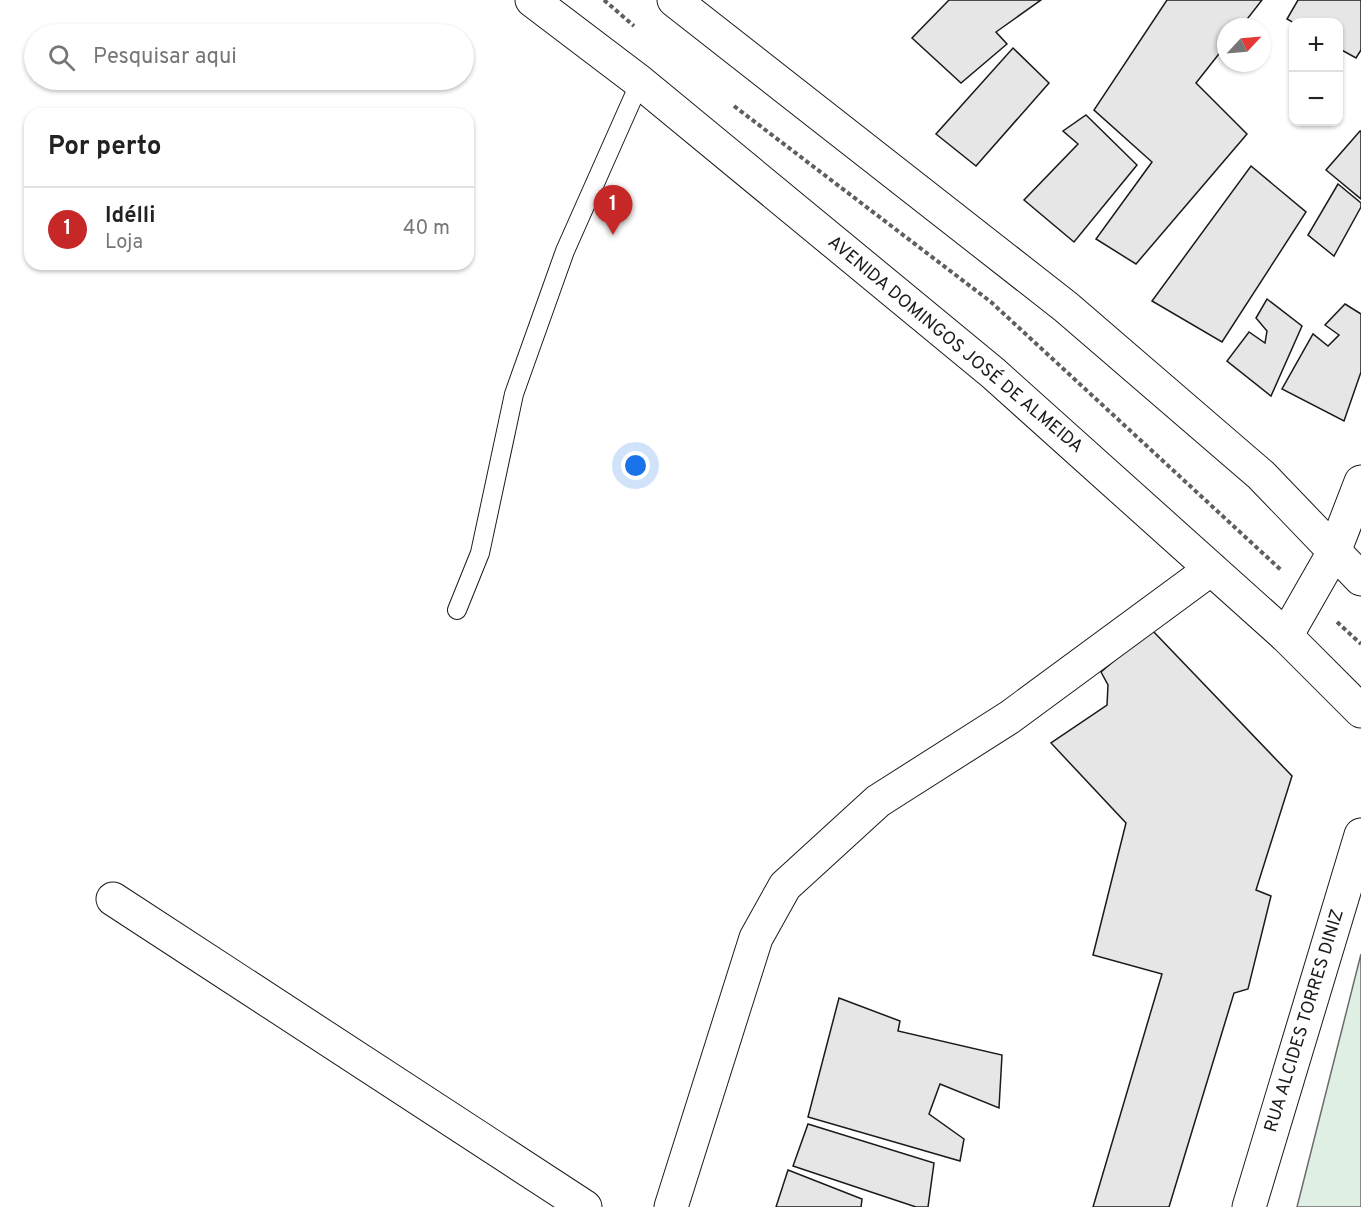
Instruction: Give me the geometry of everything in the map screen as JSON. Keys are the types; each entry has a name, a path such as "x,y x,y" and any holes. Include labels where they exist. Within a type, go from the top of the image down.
{"street":[{"name":"AVENIDA DOMINGOS JOSÉ DE ALMEIDA","path":"532,0 640,82 993,373 1286,636 1361,711"},
{"path":"674,0 1066,307 1261,475 1361,579"},
{"path":"1286,636 1334,552 1361,483"},
{"path":"671,1207 756,938 785,886 878,801 1010,717 1211,569"},
{"name":"RUA ALCIDES TORRES DINIZ","path":"1249,1207 1361,835"},
{"path":"113,899 585,1207"}],"lane":[{"path":"457,610 480,553 514,394 565,251 640,82"}],"path":[{"path":"604,0 637,28"},
{"path":"726,100 991,302 1361,644"}],"green space":[{"path":"1361,954 1361,1207 1297,1207"}],"building":[{"path":"949,0 1041,0 996,32 1007,44 961,83 912,38"},
{"path":"1167,0 1262,0 1248,18 1217,18 1217,56 1196,83 1247,134 1136,264 1096,239 1152,162 1094,110"},
{"path":"1298,0 1361,0 1361,50 1356,58 1343,51 1343,18 1287,19"},
{"path":"1013,48 1049,83 976,166 936,134"},
{"path":"1086,115 1137,165 1074,242 1024,200 1078,144 1063,131"},
{"path":"1361,131 1361,199 1326,170"},
{"path":"1251,166 1306,212 1222,342 1152,301"},
{"path":"1338,184 1361,203 1361,207 1334,256 1308,235"},
{"path":"1267,299 1302,326 1271,396 1227,361 1249,332 1265,343 1267,331 1256,318"},
{"path":"1345,304 1361,314 1361,372 1344,421 1282,389 1313,334 1328,346 1339,335 1325,325"},
{"path":"1151,629 1292,776 1256,890 1271,896 1248,989 1234,993 1169,1207 1093,1207 1162,974 1093,955 1126,823 1051,743 1107,705 1108,685 1101,672"},
{"path":"839,998 900,1021 898,1031 1002,1055 999,1108 940,1084 929,1114 964,1139 960,1161 808,1117"},
{"path":"808,1124 934,1163 928,1207 916,1207 793,1166"},
{"path":"788,1170 862,1199 861,1207 776,1207"}],"place":[{"name":"Idélli","path":"613,235"}]}
